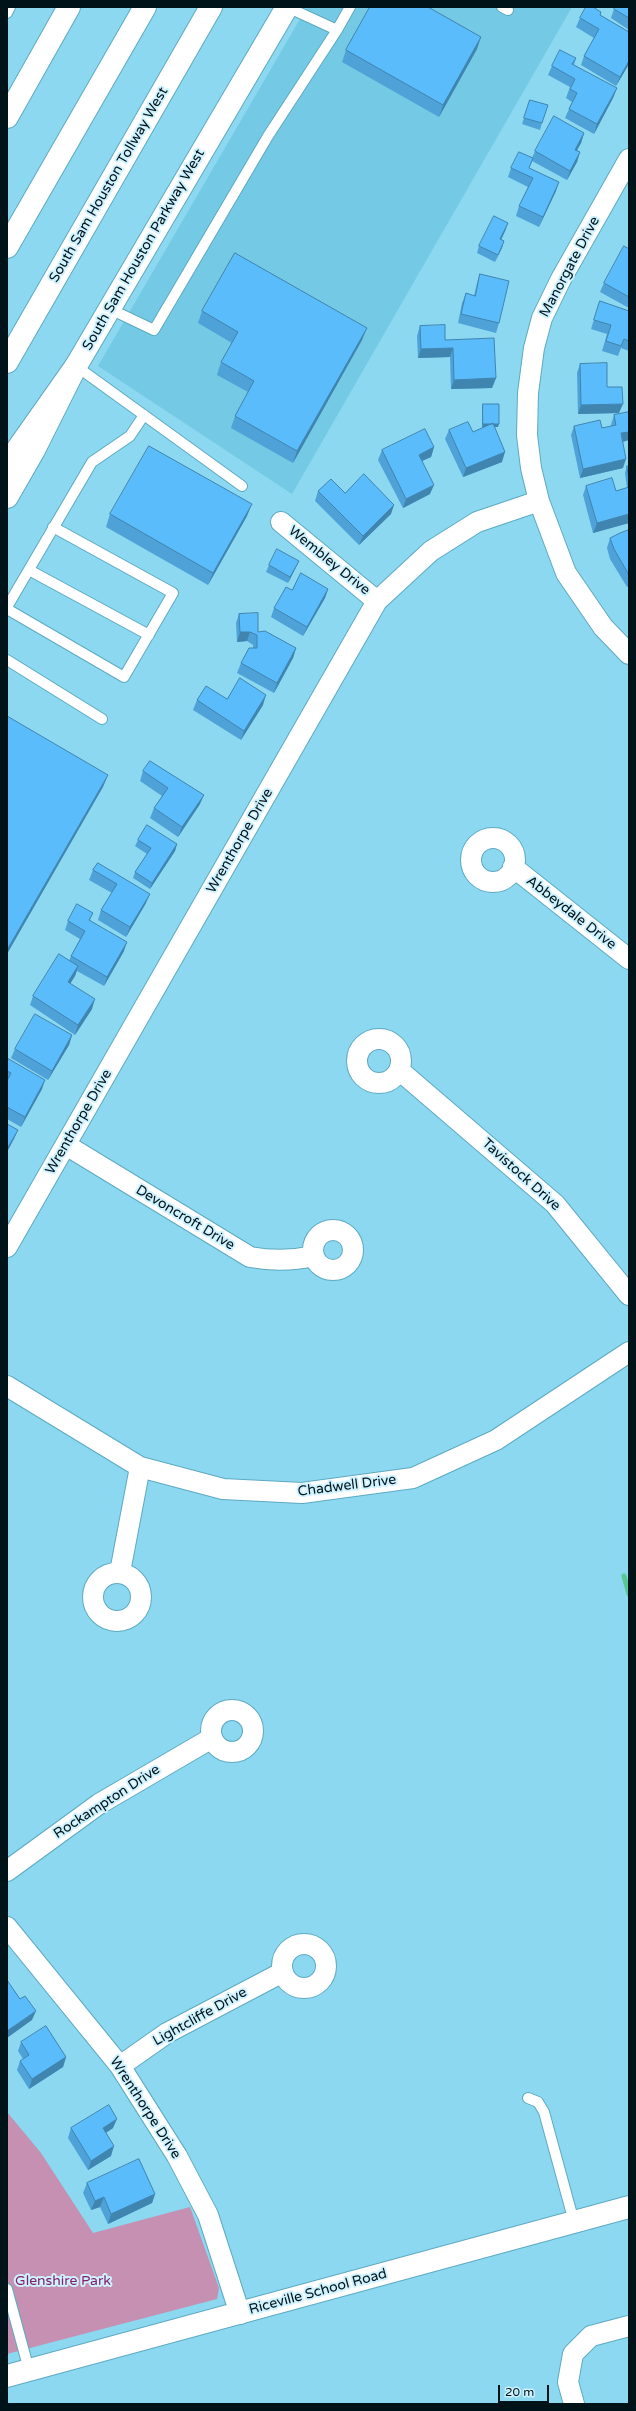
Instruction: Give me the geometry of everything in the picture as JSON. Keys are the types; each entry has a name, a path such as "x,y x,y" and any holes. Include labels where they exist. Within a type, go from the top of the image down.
{"main road":[{"path":"7,117 69,7"},
{"path":"7,247 145,7"},
{"name":"South Sam Houston Tollway West","path":"7,362 211,7"},
{"name":"South Sam Houston Parkway West","path":"7,497 34,450 76,366 287,7"},
{"path":"7,464 76,366"},
{"name":"Riceville School Road","path":"7,2376 240,2314 629,2207"}],"street":[{"name":"Manorgate Drive","path":"629,159 560,279 542,318 534,348 528,393 527,435 531,468 539,501 566,573 603,627 629,654"},
{"name":"Wrenthorpe Drive","path":"7,1247 377,601 431,551 477,522 539,501"},
{"name":"Wembley Drive","path":"281,522 377,601"},
{"name":"Abbeydale Drive","path":"513,867 629,959"},
{"name":"Tavistock Drive","path":"400,1070 555,1204 629,1295"},
{"name":"Devoncroft Drive","path":"66,1145 250,1256 271,1261 297,1260 314,1256"},
{"name":"Chadwell Drive","path":"7,1386 140,1467 223,1489 302,1493 413,1478 496,1440 629,1352"},
{"path":"120,1572 140,1467"},
{"name":"Rockampton Drive","path":"7,1871 99,1804 212,1738"},
{"name":"Wrenthorpe Drive","path":"7,1927 120,2066 177,2156 208,2214 240,2314"},
{"name":"Lightcliffe Drive","path":"120,2066 167,2033 283,1972"},
{"path":"574,2404 568,2382 573,2354 591,2336 629,2326"}],"lane":[{"path":"7,13 10,7"},
{"path":"287,7 337,30"},
{"path":"110,309 154,330 268,136 337,30 350,7"},
{"path":"76,366 242,486"},
{"path":"53,527 173,593 124,677 7,608 53,527 92,462 130,436 144,415"},
{"path":"29,570 149,635"},
{"path":"7,660 102,719"},
{"path":"528,2098 538,2102 544,2112 574,2222"},
{"path":"7,2289 29,2370"}],"shaded area":[{"path":"307,7 572,7 292,494 98,366"}],"green space":[{"name":"Glenshire Park","path":"7,2112 41,2153 93,2233 190,2207 219,2288 217,2299 7,2354"}],"building":[{"path":"370,7 428,7 481,37 443,105 346,50"},
{"path":"586,7 593,7 601,12 600,15 629,32 629,61 620,77 584,56 599,29 580,18"},
{"path":"615,7 629,7 629,18 614,9"},
{"path":"560,50 576,58 572,64 617,88 597,124 569,109 577,93 570,89 575,79 552,66"},
{"path":"530,100 548,105 542,123 524,118"},
{"path":"554,116 584,133 575,150 580,152 570,171 535,151"},
{"path":"519,152 533,158 529,168 559,182 543,217 519,206 533,178 511,168"},
{"path":"494,216 508,223 500,239 504,241 498,255 479,246"},
{"path":"624,246 629,249 629,297 604,283"},
{"path":"235,253 367,328 297,451 235,416 254,381 221,362 238,332 202,311"},
{"path":"480,274 509,281 499,323 461,314 466,293 475,296"},
{"path":"600,301 629,311 629,341 624,339 621,346 606,341 611,325 594,320"},
{"path":"445,325 445,340 494,338 496,378 454,380 453,348 421,349 420,326"},
{"path":"607,363 607,387 622,387 623,404 581,405 580,364"},
{"path":"483,404 499,404 499,424 483,424"},
{"path":"629,412 629,432 621,433 626,459 583,469 574,426 600,420 602,428 616,425 614,415"},
{"path":"468,422 473,432 493,423 505,452 466,468 449,430"},
{"path":"425,429 434,447 419,455 434,485 406,499 382,450"},
{"path":"149,446 252,504 213,573 110,514"},
{"path":"627,466 629,466 629,479"},
{"path":"364,474 394,505 363,536 318,491 331,479 345,493"},
{"path":"612,478 616,491 629,487 629,514 597,523 586,486"},
{"path":"629,530 629,575 614,549 610,538"},
{"path":"277,549 299,561 290,577 269,565"},
{"path":"301,573 328,589 307,627 274,608 286,587 292,590"},
{"path":"258,613 258,632 265,631 296,648 277,683 241,663 249,648 257,648 257,635 250,632 240,632 239,614"},
{"path":"240,678 266,695 244,731 197,700 206,686 227,699"},
{"path":"7,716 108,775 7,950"},
{"path":"150,761 204,795 182,827 154,808 168,788 143,771"},
{"path":"147,825 177,844 152,883 135,872 151,848 138,840"},
{"path":"98,863 150,894 130,927 101,910 117,884 93,870"},
{"path":"77,904 93,913 89,920 127,942 107,977 71,956 85,931 68,921"},
{"path":"59,954 78,966 68,982 95,999 78,1025 33,996"},
{"path":"35,1014 72,1035 52,1071 15,1049"},
{"path":"7,1058 45,1080 25,1117 7,1107 7,1081 11,1073 7,1071"},
{"path":"7,1124 18,1130 7,1149"},
{"path":"7,1980 20,1999 25,1996 36,2011 7,2031"},
{"path":"46,2026 66,2057 32,2079 20,2061 29,2055 21,2042"},
{"path":"109,2105 117,2119 103,2128 114,2146 91,2161 71,2128"},
{"path":"139,2159 155,2194 111,2214 104,2197 95,2201 87,2183"}],"waterway":[{"path":"624,1576 629,1594"}]}
